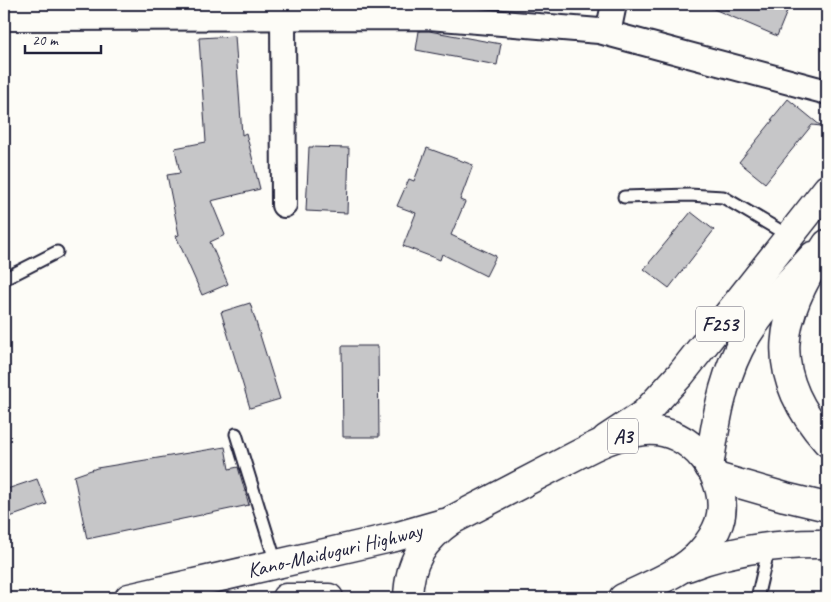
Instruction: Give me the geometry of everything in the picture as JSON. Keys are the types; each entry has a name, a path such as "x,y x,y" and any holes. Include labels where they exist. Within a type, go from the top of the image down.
{"main road":[{"name":"F253","path":"598,444 644,414 682,374 827,189"},
{"name":"F253","path":"713,472 719,408 727,379 739,349 760,317 827,239"},
{"path":"827,244 814,263 798,295 788,321 784,343 787,370 796,398 808,420 827,442"},
{"name":"A3","path":"408,598 415,560 425,544 438,530 452,520 598,444 638,432 659,431 676,436 690,445 713,472 721,499 719,522 712,538 701,553 686,566 623,598"},
{"path":"713,472 785,497 827,507"},
{"name":"Kano-Maiduguri Highway","path":"129,598 395,537 452,520"},
{"name":"A3","path":"672,574 706,560 733,553 769,547 827,544"},
{"name":"Kano-Maiduguri Highway","path":"286,598 329,598"}],"street":[{"path":"608,33 614,4"},
{"path":"4,18 283,17 429,10 608,33 827,92"},
{"path":"283,17 284,205"}],"lane":[{"path":"624,197 689,195 723,197 789,236"},
{"path":"4,278 57,252"},
{"path":"236,434 276,563"},
{"path":"757,598 769,547"}],"building":[{"path":"702,4 790,4 777,36"},
{"path":"419,31 429,31 501,44 497,65 416,50"},
{"path":"235,36 242,135 246,133 260,189 211,201 225,235 210,242 228,284 202,295 176,236 179,235 167,175 180,173 175,148 206,142 199,38"},
{"path":"788,99 821,126 812,125 765,183 739,162"},
{"path":"309,147 349,148 347,213 306,211"},
{"path":"427,148 473,165 460,200 465,202 451,235 496,256 486,276 442,254 440,260 403,246 416,213 397,206 409,179 414,181"},
{"path":"691,212 714,230 669,288 644,269"},
{"path":"250,303 280,399 250,408 221,312"},
{"path":"342,346 378,346 379,437 343,437"},
{"path":"225,447 229,469 238,467 249,505 87,539 74,476 97,468"},
{"path":"37,479 47,504 4,519 4,490"}]}
